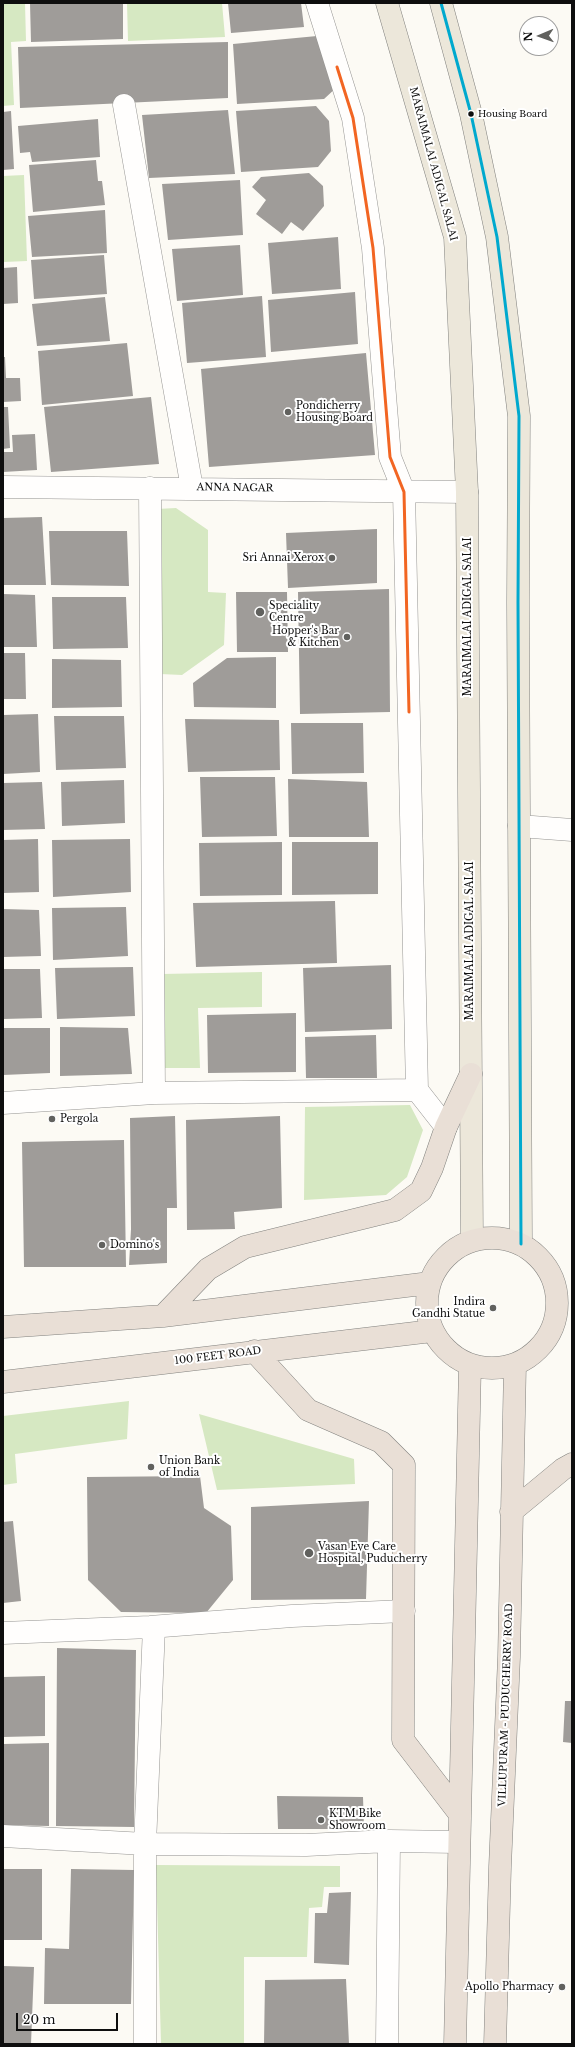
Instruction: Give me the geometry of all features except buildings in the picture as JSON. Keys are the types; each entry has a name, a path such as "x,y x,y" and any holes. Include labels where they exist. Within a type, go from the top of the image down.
{"highway":[{"path":"163,1316 208,1269 245,1247 395,1210 421,1191 432,1168 446,1127 471,1074"},
{"path":"488,1237 500,1238 521,1244 536,1254 563,1284 558,1299 557,1315 562,1330 530,1357 515,1365 500,1369 484,1369 470,1365 454,1357 441,1346 432,1331 428,1315 427,1299 430,1283 446,1256 458,1246 472,1240 488,1237"},
{"path":"3,1327 163,1316 430,1283"},
{"name":"100 FEET ROAD","path":"3,1382 432,1331"},
{"path":"254,1352 308,1410 382,1442 404,1465 403,1740 459,1814"},
{"path":"455,2044 458,1842 470,1365"},
{"name":"VILLUPURAM - PUDUCHERRY ROAD","path":"495,2044 500,1866 509,1657 515,1365"},
{"path":"511,1512 563,1468 572,1464"}],"main road":[{"name":"MARAIMALAI ADIGAL SALAI","path":"390,3 455,237 467,492 472,1240"},
{"path":"441,3 471,114 497,237 519,416 519,1180 521,1244"}],"street":[{"path":"317,3 353,118 372,248 390,457 404,492 417,1090 446,1127"},
{"path":"124,105 192,488"},
{"name":"ANNA NAGAR","path":"3,487 467,492"},
{"path":"150,488 154,1093"},
{"path":"519,826 572,830"},
{"path":"3,1102 154,1093 417,1090"},
{"path":"3,1633 154,1627 292,1616 404,1611"},
{"path":"145,2044 145,1844 154,1627"},
{"path":"3,1836 145,1844 306,1845 389,1841 458,1842"},
{"path":"387,2044 389,1841"}],"green space":[{"path":"3,3 25,3 26,41 11,42 14,105 3,106"},
{"path":"127,3 222,3 225,37 128,41"},
{"path":"24,175 27,261 4,262 3,176"},
{"path":"176,508 208,530 208,592 226,593 224,645 182,675 160,674 157,509"},
{"path":"262,972 262,1007 198,1008 200,1068 164,1068 162,974"},
{"path":"410,1105 423,1130 407,1177 386,1195 304,1200 305,1107"},
{"path":"129,1401 127,1439 15,1454 17,1483 3,1485 3,1416"},
{"path":"199,1414 354,1459 355,1484 217,1490"},
{"path":"156,1865 340,1866 340,1887 324,1887 322,1907 309,1908 307,1957 244,1957 244,2044 161,2044"}],"transit line":[{"path":"441,3 471,114 497,237 519,416 518,602 521,1244"},
{"path":"337,67 353,118 373,248 390,457 404,492 409,712"}],"place":[{"name":"Housing Board","path":"471,114"},
{"name":"Pondicherry Housing Board","path":"288,412"},
{"name":"Sri Annai Xerox","path":"332,558"},
{"name":"Speciality Centre","path":"260,612"},
{"name":"Hopper's Bar & Kitchen","path":"347,637"},
{"name":"Pergola","path":"52,1119"},
{"name":"Domino's","path":"102,1245"},
{"name":"Indira Gandhi Statue","path":"493,1308"},
{"name":"Union Bank of India","path":"151,1467"},
{"name":"Vasan Eye Care Hospital, Puducherry","path":"309,1553"},
{"name":"KTM Bike Showroom","path":"321,1820"},
{"name":"Apollo Pharmacy","path":"562,1987"}]}
